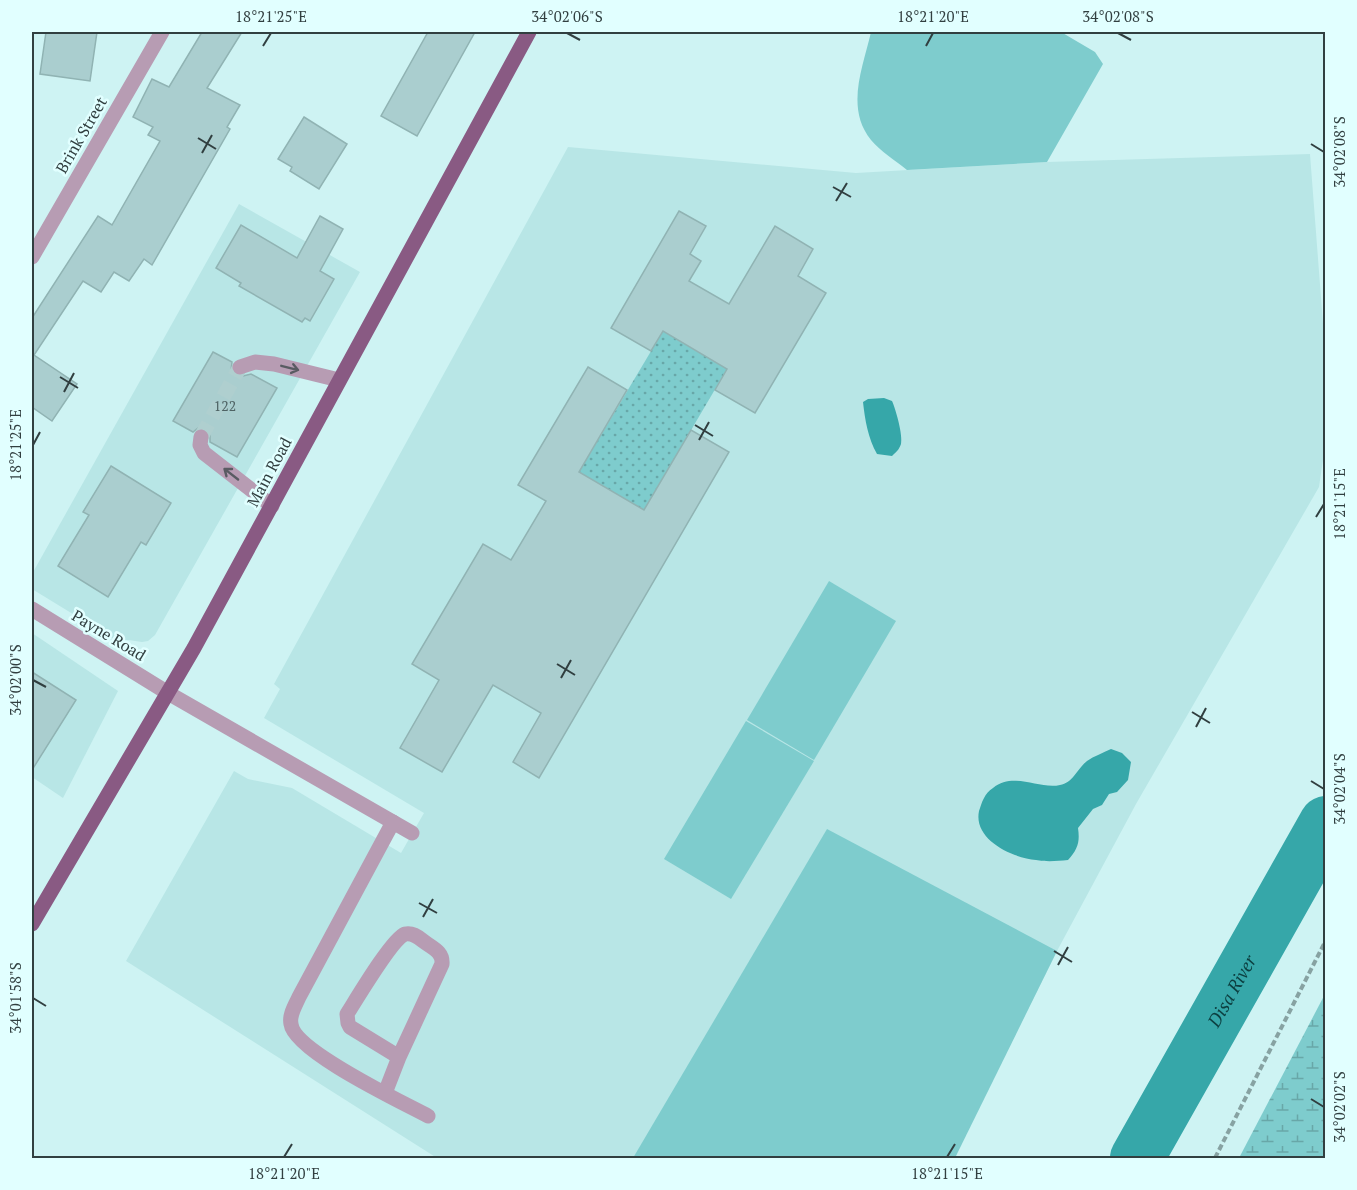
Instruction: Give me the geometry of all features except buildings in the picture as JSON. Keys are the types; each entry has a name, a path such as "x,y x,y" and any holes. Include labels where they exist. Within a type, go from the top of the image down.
{"main road":[{"name":"Main Road","path":"32,924 168,693 529,32"}],"street":[{"name":"Brink Street","path":"32,257 162,32"},
{"path":"240,367 255,362 274,364 339,380"},
{"path":"201,437 200,445 204,453 272,506"},
{"name":"Payne Road","path":"32,609 168,693 412,833"},
{"path":"393,822 291,1013 290,1025 302,1042 347,1074 428,1116"},
{"path":"385,1093 442,964 440,953 416,935 410,934 401,936 372,974 346,1019 350,1027 399,1057"}],"path":[{"path":"1215,1158 1326,940"}],"shaded area":[{"path":"568,147 856,173 1047,162 1310,154 1326,363 1326,439 1319,487 1136,804 1057,951 954,1158 437,1158 126,961 234,771 248,779 292,788 401,853 424,813 264,718 280,689 274,684"},
{"path":"239,204 360,272 155,635 148,641 142,642 117,641 32,589 32,574"},
{"path":"884,398 892,401 901,435 900,446 892,456 877,454 869,435 863,402 868,399"},
{"path":"32,633 118,691 63,798 32,777"},
{"path":"1111,749 1122,753 1131,762 1128,780 1117,792 1109,794 1102,805 1093,809 1078,828 1078,845 1068,860 1044,861 1017,856 997,846 982,831 979,811 985,796 993,788 1010,781 1052,786 1064,784 1072,779 1087,761"}],"green space":[{"path":"871,32 1061,32 1095,52 1103,64 1047,162 907,170 871,140 863,128 859,115 858,87"},
{"path":"663,331 727,369 644,510 579,472"},
{"path":"829,581 896,621 814,760 747,720"},
{"path":"746,721 814,761 731,899 664,859"},
{"path":"827,829 1057,951 955,1158 633,1158"},
{"path":"1325,994 1325,1158 1239,1158"}],"waterway":[{"name":"Disa River","path":"1137,1158 1326,823"}],"tunnel":[{"path":"201,437 240,367"}]}
